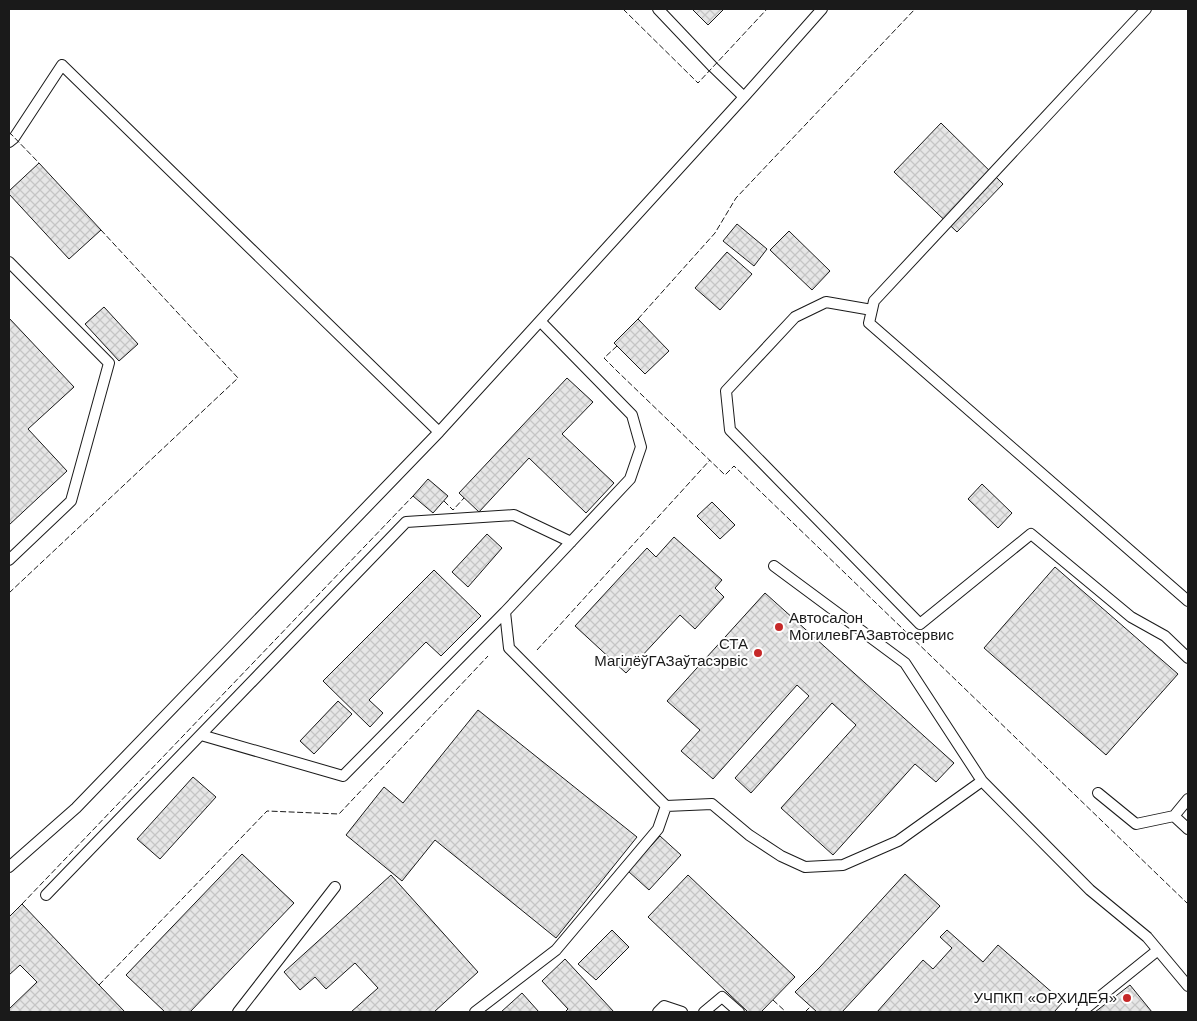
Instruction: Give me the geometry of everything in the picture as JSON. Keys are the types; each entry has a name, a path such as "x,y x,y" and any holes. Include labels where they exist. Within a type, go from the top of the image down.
{"lane":[{"path":"658,9 744,97"},
{"path":"9,867 76,808 439,432 822,9"},
{"path":"1146,9 874,301 869,323 1188,601"},
{"path":"9,142 14,138 62,65 439,432"},
{"path":"9,262 109,364 71,501 9,560"},
{"path":"872,310 826,302 794,317 726,391 730,430 920,624 1031,534 1131,617 1164,636 1188,658"},
{"path":"201,735 343,776 504,612 630,479 641,447 632,415 540,321"},
{"path":"46,895 406,522 514,515 571,542"},
{"path":"774,566 905,663 982,781 1090,890 1147,937 1188,986"},
{"path":"504,612 509,648 666,806 712,804 750,836 781,856 805,867 843,865 898,841 982,781"},
{"path":"1098,793 1136,824 1174,816 1188,799"},
{"path":"475,1012 556,950 658,829 666,806"},
{"path":"1174,816 1188,829"},
{"path":"238,1012 335,887"},
{"path":"1081,1012 1158,950"},
{"path":"704,1012 722,998 739,1012"},
{"path":"658,1012 664,1006 682,1012"}],"building":[{"path":"692,9 724,9 708,25"},
{"path":"941,123 1003,184 957,232 894,172"},
{"path":"39,163 101,230 69,259 9,194 9,191"},
{"path":"737,224 767,249 754,266 723,241"},
{"path":"789,231 830,271 812,290 770,250"},
{"path":"727,252 752,274 720,310 695,288"},
{"path":"104,307 138,344 119,361 85,324"},
{"path":"9,318 74,387 28,429 67,471 9,525"},
{"path":"638,319 669,351 645,374 614,343"},
{"path":"567,378 593,402 562,434 614,483 586,513 529,458 479,512 459,493"},
{"path":"428,479 448,496 433,513 413,496"},
{"path":"982,484 1012,513 998,528 968,499"},
{"path":"712,502 735,525 720,539 697,516"},
{"path":"487,534 502,548 468,587 452,572"},
{"path":"674,537 722,580 715,588 724,597 695,629 680,615 626,673 575,626 647,548 656,557"},
{"path":"1055,567 1178,674 1106,755 984,648"},
{"path":"434,570 481,616 441,656 426,642 369,700 383,713 370,727 323,681"},
{"path":"765,593 954,763 936,782 915,764 833,855 781,808 856,725 832,703 751,793 735,778 809,696 797,685 713,779 681,751 700,730 667,701"},
{"path":"338,701 352,714 314,754 300,741"},
{"path":"478,710 637,837 556,938 435,840 402,881 346,835 384,787 403,803"},
{"path":"193,777 216,797 160,859 137,839"},
{"path":"660,836 681,855 649,890 628,871"},
{"path":"242,854 294,903 190,1012 165,1012 126,975"},
{"path":"905,874 940,906 842,1012 817,1012 795,992"},
{"path":"391,875 478,972 434,1012 351,1012 378,988 355,963 326,989 315,977 300,990 284,972"},
{"path":"688,875 795,977 761,1012 748,1012 648,917"},
{"path":"22,904 125,1012 9,1012 9,1009 37,982 20,965 9,975 9,917"},
{"path":"612,930 629,947 596,980 578,964"},
{"path":"947,930 983,962 998,945 1063,1002 1054,1012 877,1012 923,960 933,969 952,948 940,937"},
{"path":"565,959 614,1012 565,1012 568,1009 542,981"},
{"name":"УЧПКП «ОРХИДЕЯ»","path":"1130,985 1152,1012 1095,1012"},
{"path":"522,993 539,1012 501,1012"}],"fence":[{"path":"623,9 698,83 767,9"},
{"path":"638,319 715,233 736,198 915,9"},
{"path":"9,132 39,163"},
{"path":"9,593 238,378 101,230"},
{"path":"617,346 604,358 617,371 725,475 734,466 1188,904"},
{"path":"537,650 710,460"},
{"path":"22,904 413,496"},
{"path":"444,501 453,510 464,498"},
{"path":"99,985 267,811 339,814 488,656"},
{"path":"773,1000 786,1012"},
{"path":"805,1012 811,1006"}],"place":[{"name":"Автосалон МогилевГАЗавтосервис","path":"779,627"},
{"name":"СТА МагілёўГАЗаўтасэрвіс","path":"758,653"},
{"name":"УЧПКП «ОРХИДЕЯ»","path":"1127,998"}]}
